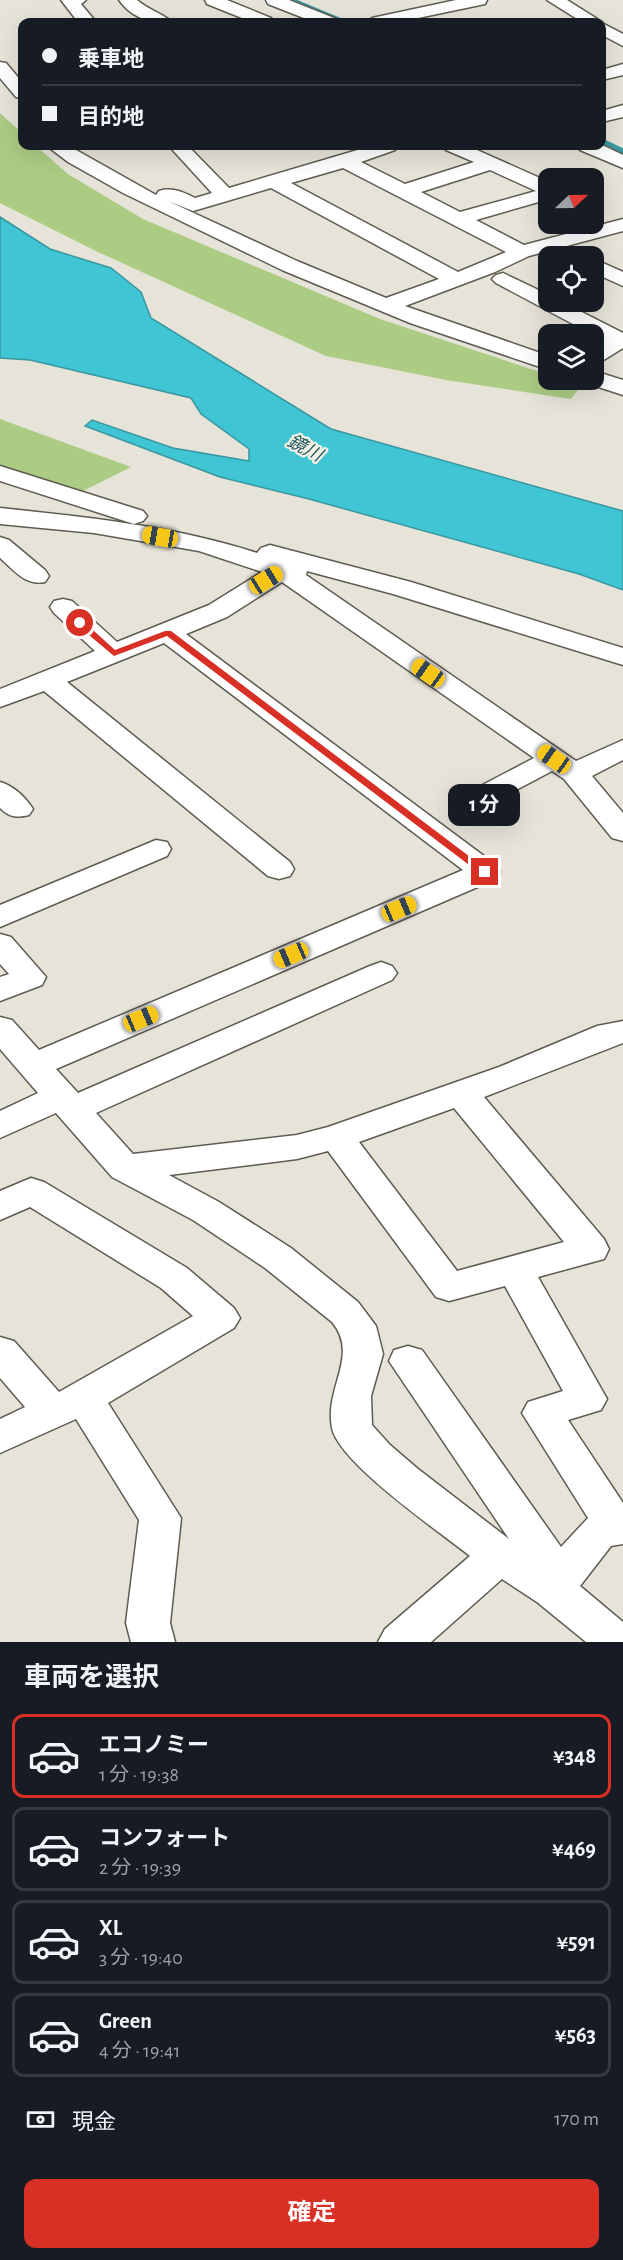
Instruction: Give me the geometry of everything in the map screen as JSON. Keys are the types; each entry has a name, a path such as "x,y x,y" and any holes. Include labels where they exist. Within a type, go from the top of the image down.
{"street":[{"path":"78,0 69,1 84,18"},
{"path":"130,2 151,0"},
{"path":"213,0 256,18"},
{"path":"273,0 318,18"},
{"path":"397,18 479,0"},
{"path":"555,0 586,18"},
{"path":"130,2 142,14 152,18"},
{"path":"381,4 406,16"},
{"path":"606,30 623,40"},
{"path":"0,67 13,101"},
{"path":"606,74 623,69"},
{"path":"606,116 623,111"},
{"path":"64,150 136,193 240,244 468,337 538,359"},
{"path":"94,150 125,171 193,205 274,182 365,151 404,191 522,252"},
{"path":"182,150 225,195"},
{"path":"462,150 538,186"},
{"path":"596,150 623,162"},
{"path":"404,191 492,163"},
{"path":"274,182 456,279"},
{"path":"136,193 175,196"},
{"path":"459,219 538,194"},
{"path":"604,215 623,224"},
{"path":"387,305 489,268 522,252 554,245 623,224"},
{"path":"604,270 623,280"},
{"path":"503,279 525,298 621,340"},
{"path":"604,350 621,340"},
{"path":"604,381 623,388"},
{"path":"0,473 99,516 204,544 282,570 402,588"},
{"path":"0,516 99,516 402,588 623,657"},
{"path":"0,545 36,576"},
{"path":"0,699 218,611 282,570"},
{"path":"282,570 564,766 623,832"},
{"path":"63,607 114,654"},
{"path":"34,1065 485,872 168,633"},
{"path":"48,680 279,869"},
{"path":"497,808 483,796 564,766 623,749"},
{"path":"0,917 156,849"},
{"path":"0,945 30,977 0,990"},
{"path":"0,1126 66,1103 381,972"},
{"path":"0,1028 125,1168 206,1211 278,1258 345,1312 357,1326 364,1354 351,1396 352,1430 376,1457 500,1556 556,1584"},
{"path":"125,1168 297,1147 336,1137 461,1094 609,1034 623,1032"},
{"path":"336,1137 449,1287 591,1249 461,1094"},
{"path":"0,1207 32,1191 174,1278 221,1318 69,1406 0,1437"},
{"path":"515,1270 587,1399 542,1413 620,1528 599,1531 556,1584"},
{"path":"0,1352 69,1406 160,1518 148,1623 153,1642"},
{"path":"408,1361 556,1584 614,1642"},
{"path":"400,1642 500,1556"}],"green space":[{"path":"0,113 18,129 18,150 41,150 68,174 143,219 380,319 538,371 538,390 578,390 571,399 446,380 326,356 98,252 0,203"},
{"path":"0,419 131,467 79,493 0,467"}],"water":[{"name":"鏡川","path":"0,217 50,249 111,268 141,292 151,318 331,429 623,511 623,590 579,574 309,499 220,477 85,426 92,420 173,448 249,461 249,449 201,414 191,398 30,360 0,358"}],"waterway":[{"path":"291,0 334,18"},
{"path":"606,143 623,151"}],"route":[{"path":"80,623 114,654 168,633 485,872"}]}
